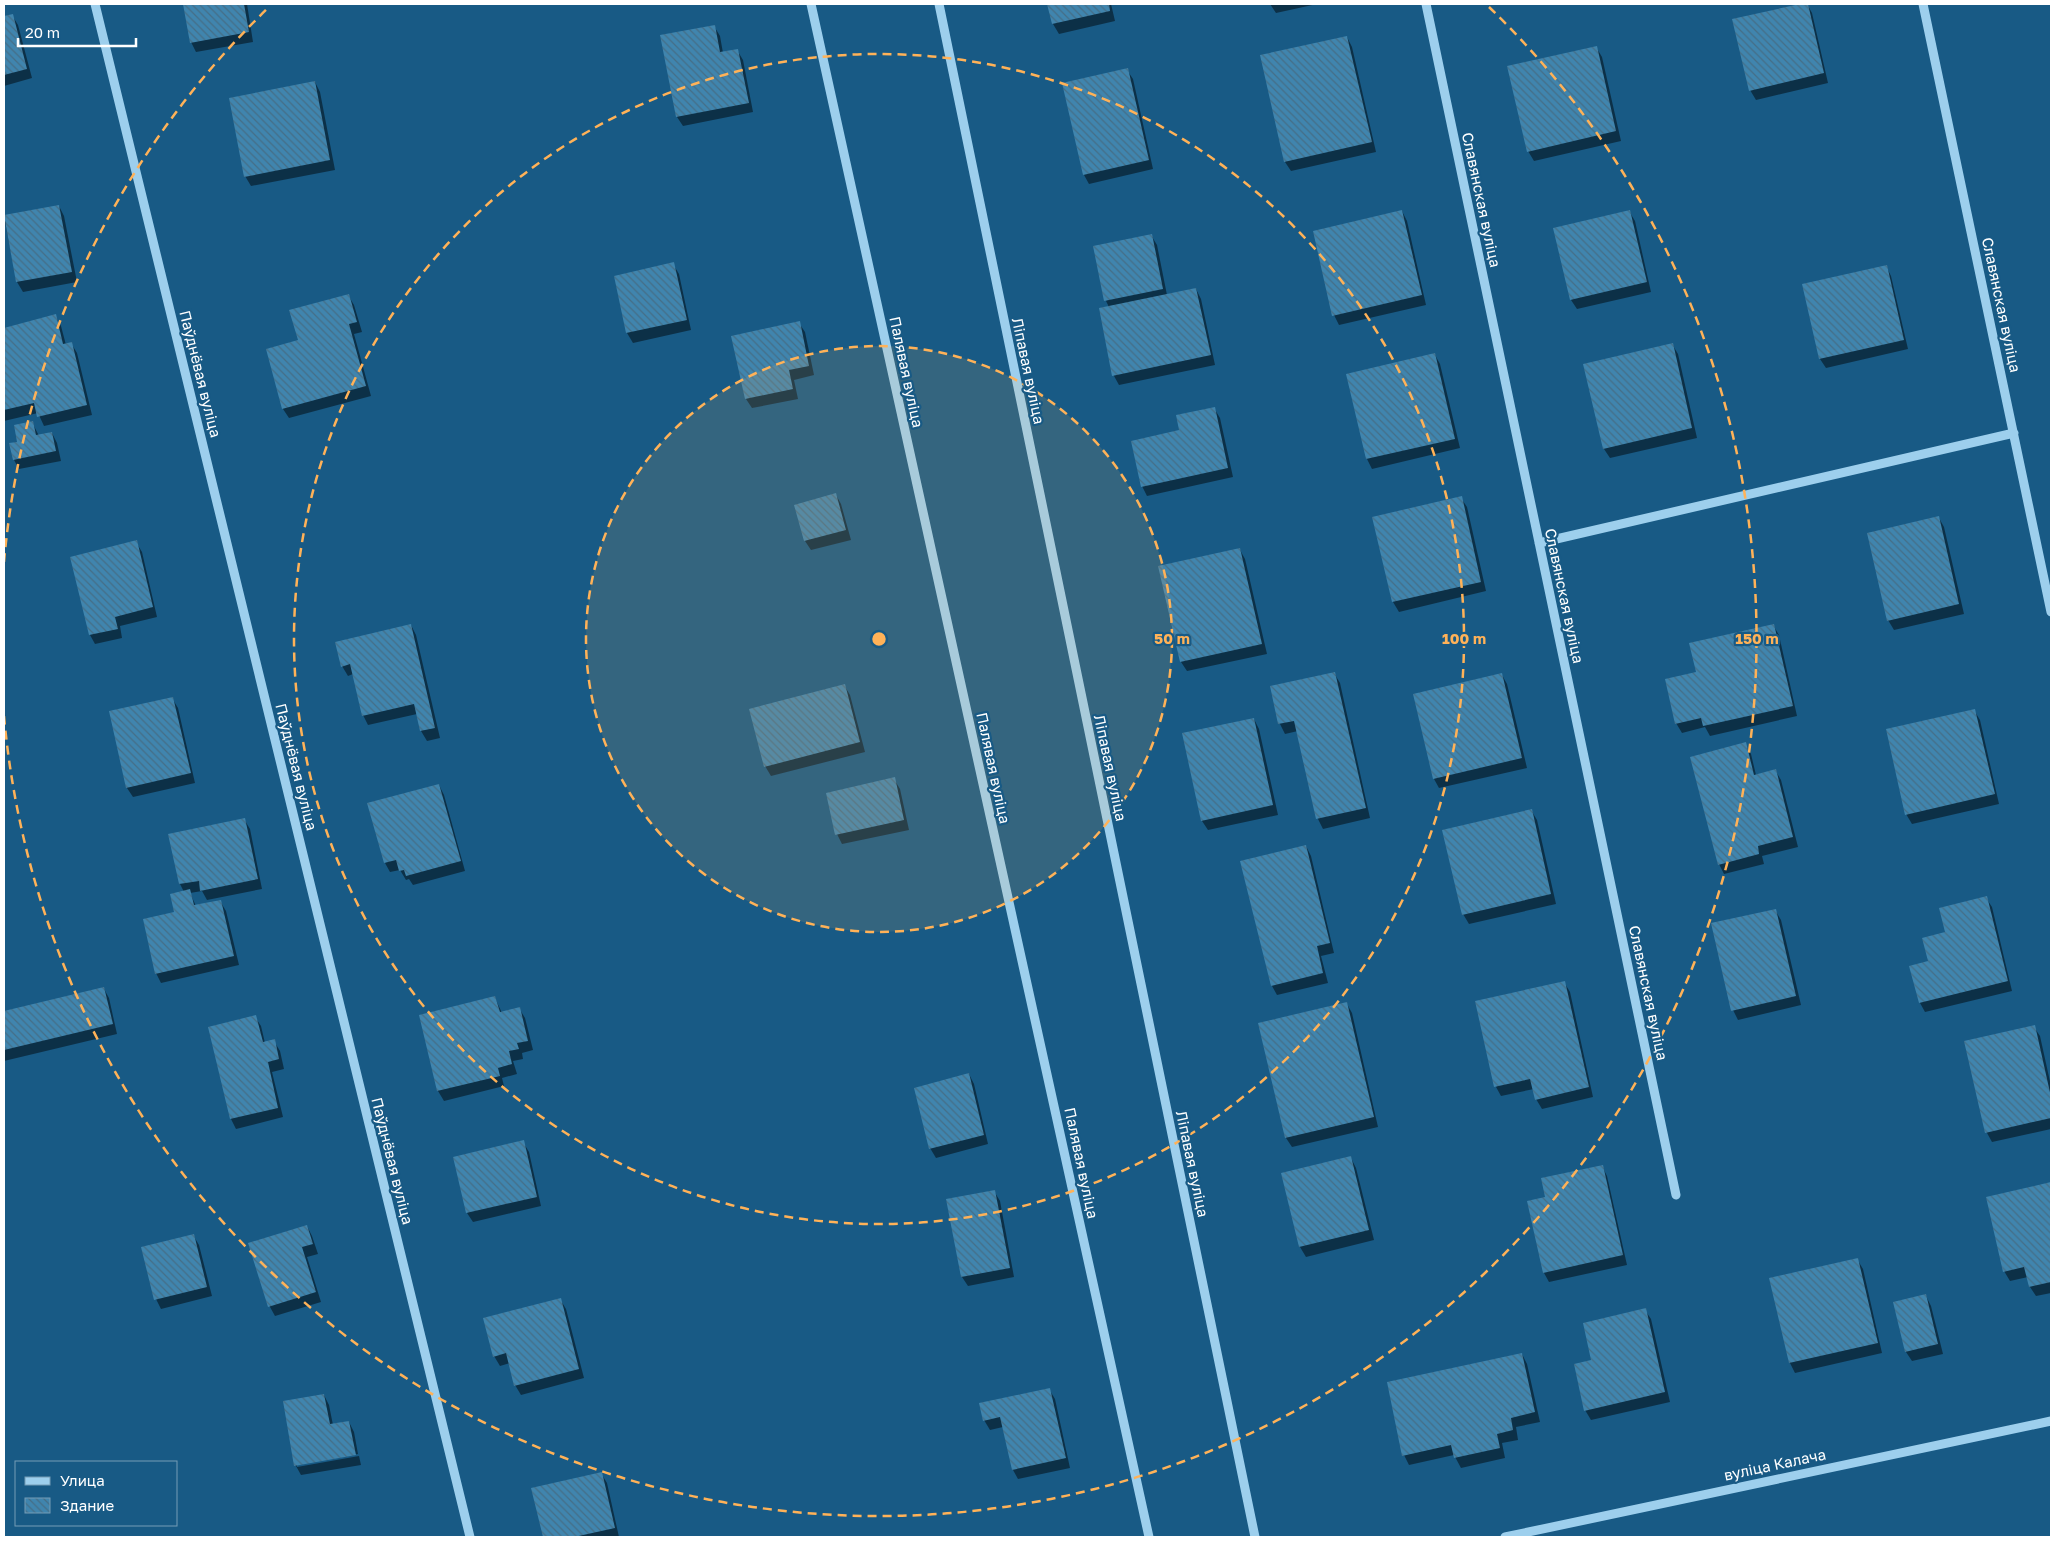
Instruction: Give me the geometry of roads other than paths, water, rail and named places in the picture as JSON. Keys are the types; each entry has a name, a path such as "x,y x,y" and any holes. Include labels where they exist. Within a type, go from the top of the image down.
{"street":[{"name":"Паўднёвая вуліца","path":"95,4 470,1537"},
{"name":"Палявая вуліца","path":"811,4 1149,1537"},
{"name":"Ліпавая вуліца","path":"939,4 1255,1537"},
{"name":"Славянская вуліца","path":"1426,4 1676,1194"},
{"name":"Славянская вуліца","path":"1923,4 2051,612"},
{"path":"1539,542 2014,433"},
{"name":"вуліца Калача","path":"1505,1537 2051,1420"}]}
